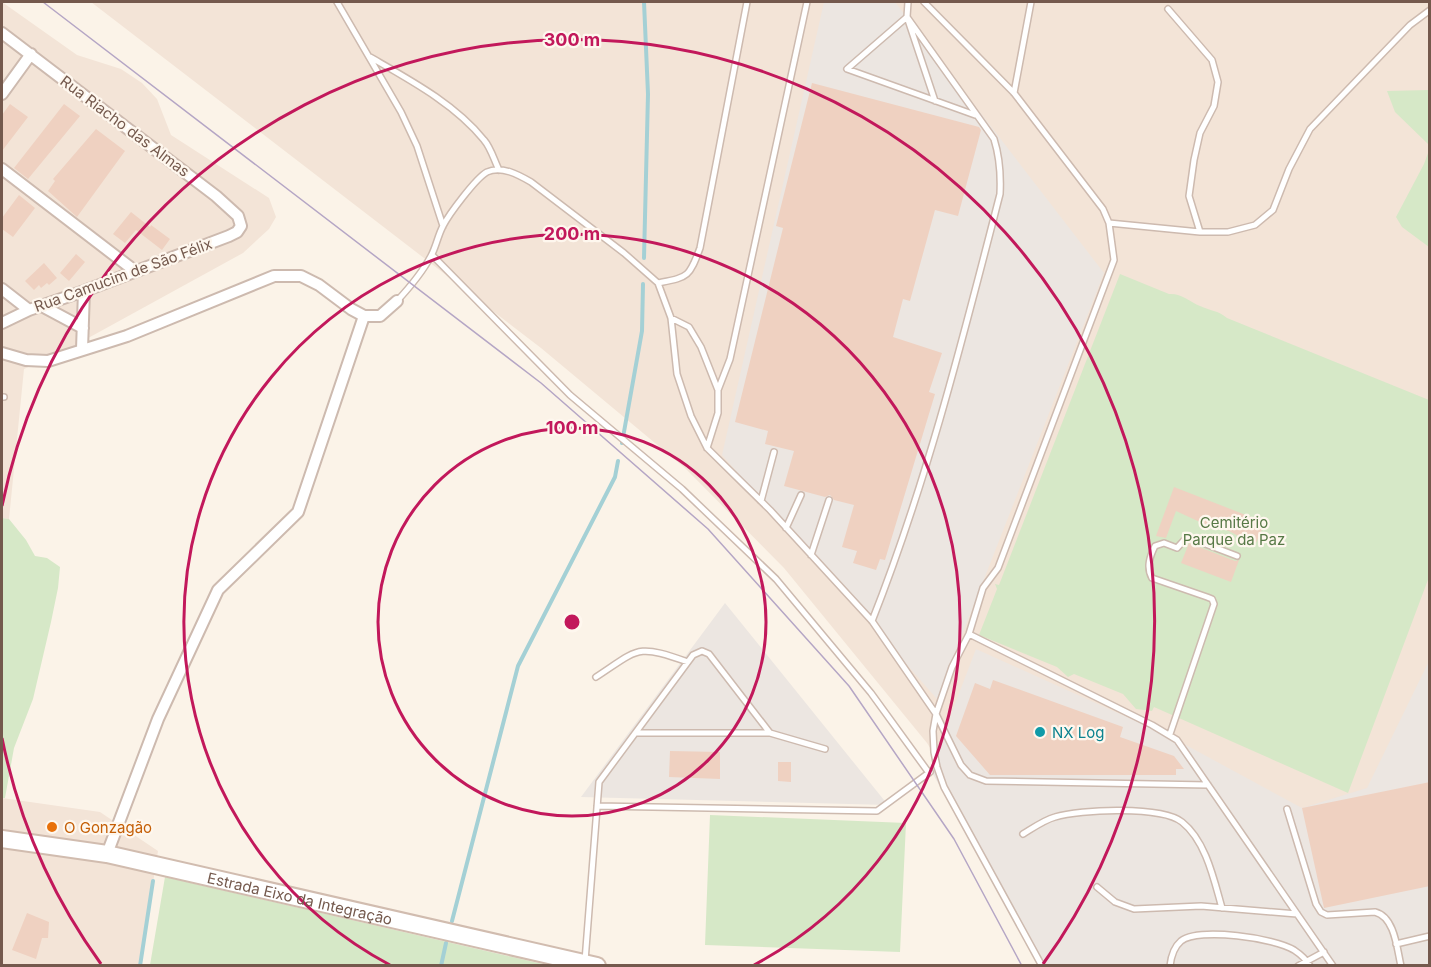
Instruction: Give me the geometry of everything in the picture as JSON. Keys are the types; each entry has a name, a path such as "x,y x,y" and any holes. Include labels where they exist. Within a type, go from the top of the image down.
{"main road":[{"name":"Estrada Eixo da Integração","path":"2,839 107,855 591,964"}],"street":[{"name":"Rua Riacho das Almas","path":"2,33 223,201 238,216 241,226"},
{"path":"2,94 31,54"},
{"path":"2,169 135,271"},
{"name":"Rua Camucim de São Félix","path":"2,323 29,310 229,236 237,232 241,226"},
{"path":"2,353 26,360 48,361 127,336 274,276 301,276 319,285 364,316 380,316 397,301"},
{"path":"2,289 29,310"},
{"path":"82,349 84,291"},
{"path":"42,306 83,328"},
{"path":"107,855 158,719 218,590 298,512 364,316"}],"lane":[{"path":"337,2 417,146 443,226"},
{"path":"658,283 681,278 692,270 700,248 747,2"},
{"path":"707,448 718,413 718,390 730,359 807,2"},
{"path":"908,2 908,17 935,101"},
{"path":"924,2 1014,93 1103,209 1109,223 1114,260 998,568 983,588 969,634 952,667 936,714 933,731 937,767 944,787 1042,966"},
{"path":"1014,93 1031,2"},
{"path":"1168,9 1212,60 1218,82 1214,106 1200,134 1191,184 1190,196 1200,232"},
{"path":"1109,223 1200,232 1228,232 1255,225 1273,210 1289,169 1310,129 1410,25 1430,10"},
{"path":"908,17 847,69 977,116"},
{"path":"872,621 897,558 940,423 1000,194 1000,160 994,139 908,17"},
{"path":"369,56 409,80 462,117 486,142 499,170"},
{"path":"397,301 432,255 443,226 477,180 489,171 499,170 517,174 550,195 658,283 671,318 677,374 690,416 707,448 761,501 872,621 936,714 961,765 970,775 986,782 1208,785"},
{"path":"432,255 570,394 682,489 776,579 871,693 929,773"},
{"path":"671,318 689,327 701,347 718,390"},
{"path":"761,501 774,452"},
{"path":"786,528 801,495"},
{"path":"811,555 828,500"},
{"path":"1170,734 1214,604 1212,599 1152,578 1149,567 1152,552 1155,546 1164,543 1178,548 1187,537 1237,556"},
{"path":"969,634 1170,734 1182,747 1333,966"},
{"path":"596,677 636,651 658,651 688,662"},
{"path":"591,964 599,782 688,662 698,652 709,654 770,733"},
{"path":"636,733 770,733 825,749"},
{"path":"597,806 877,811 937,767"},
{"path":"1287,809 1316,904 1321,912 1327,915 1382,913 1388,919 1401,966"},
{"path":"1023,834 1054,817 1074,812 1153,811 1171,815 1182,822 1195,837 1210,868 1222,908"},
{"path":"1097,887 1115,902 1134,909 1188,906 1297,914"},
{"path":"1170,966 1172,955 1182,940 1210,933 1280,944 1292,949 1309,963"},
{"path":"1396,944 1430,936"},
{"path":"1298,966 1309,963 1324,952"}],"shaded area":[{"path":"2,2 77,55 121,69 142,83 157,99 171,135 269,198 276,217 269,229 243,253 70,348 24,369 9,519 2,518"},
{"path":"91,2 1429,2 1429,965 1009,870 927,743 784,568 685,468 541,348"},
{"path":"824,2 895,2 1104,273 937,699 722,455"},
{"path":"725,603 888,805 581,797"},
{"path":"976,649 1173,738 1302,808 1367,788 1429,661 1429,965 1042,965 930,769"},
{"path":"2,798 100,812 158,851 140,965 2,965"}],"green space":[{"path":"1430,90 1429,145 1395,112 1387,91"},
{"path":"1428,153 1430,156 1429,247 1402,227 1396,217"},
{"name":"Cemitério Parque da Paz","path":"1120,274 1169,294 1181,296 1227,318 1429,400 1429,577 1348,793 1154,707 1152,711 1136,709 1123,694 1074,674 1068,677 1057,667 979,635 997,589 995,584 999,585"},
{"path":"2,518 9,519 26,540 35,556 47,558 60,567 58,588 33,699 14,748 5,798 2,798"},
{"path":"710,815 906,823 900,952 705,945"},
{"path":"165,877 547,965 150,965"}],"building":[{"path":"812,83 979,127 981,130 958,216 935,210 910,301 903,299 893,337 942,353 929,392 935,394 885,560 880,559 876,570 853,563 857,551 842,547 854,505 834,500 830,495 825,497 784,486 794,451 765,444 768,431 735,422 783,228 776,226"},
{"path":"10,104 28,117 2,151 2,115"},
{"path":"64,104 80,116 28,179 14,168"},
{"path":"96,129 125,151 77,217 48,191 55,181 53,179"},
{"path":"19,195 35,208 13,237 2,229 2,218"},
{"path":"131,212 170,239 162,250 136,230 125,243 113,234"},
{"path":"76,254 85,262 69,281 60,273"},
{"path":"44,263 57,278 49,285 47,283 41,288 39,285 34,290 25,281"},
{"path":"1174,487 1251,517 1250,519 1264,525 1255,545 1229,531 1202,523 1176,511 1166,538 1156,536"},
{"path":"1189,543 1235,561 1239,560 1231,582 1181,563"},
{"name":"NX Log","path":"993,680 1123,727 1120,737 1174,756 1184,769 1176,769 1176,775 990,775 956,736 975,683 990,689"},
{"path":"670,751 720,752 720,779 669,777"},
{"path":"778,762 791,762 791,782 778,781"},
{"path":"1430,782 1430,886 1324,908 1302,808"},
{"path":"27,913 49,922 48,938 42,938 36,959 12,950"}],"waterway":[{"path":"644,2 648,94 644,258"},
{"path":"622,443 642,331 643,284"},
{"path":"452,921 518,666 615,477 618,461"},
{"path":"140,966 153,881"},
{"path":"441,966 446,943"}],"tram line":[{"path":"43,2 541,383 708,529 849,686 954,839 1022,966"}],"place":[{"name":"NX Log","path":"1040,732"},
{"name":"O Gonzagão","path":"52,827"}]}
